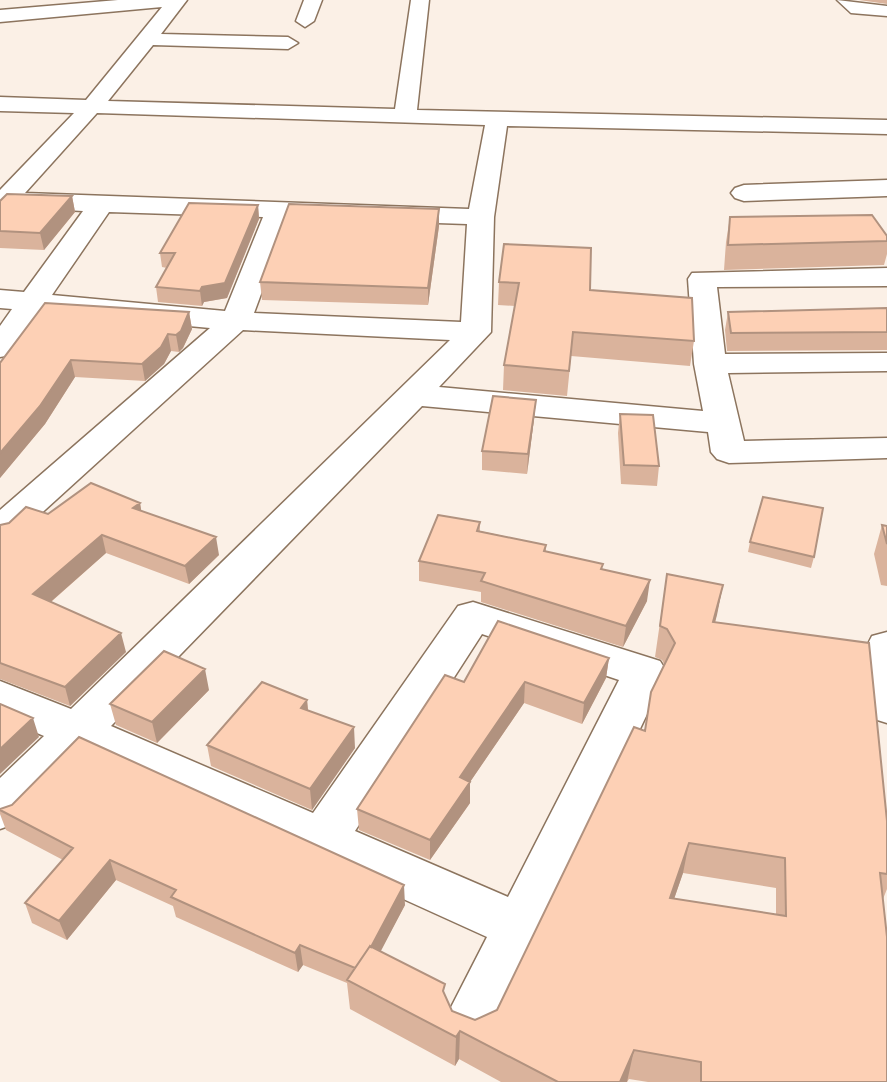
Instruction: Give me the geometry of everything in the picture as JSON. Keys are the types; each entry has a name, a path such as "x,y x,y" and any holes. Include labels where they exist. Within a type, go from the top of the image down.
{"street":[{"path":"0,16 177,0"},
{"path":"2,202 92,107 149,39 177,0"},
{"path":"305,22 313,0"},
{"path":"405,117 420,0"},
{"path":"846,0 849,6 857,9 887,11"},
{"path":"149,39 288,43"},
{"path":"0,104 497,120 887,127"},
{"path":"0,809 476,332 481,217 497,120"},
{"path":"744,193 887,188"},
{"path":"2,202 481,217"},
{"path":"0,348 101,204"},
{"path":"0,530 15,501 236,321 279,209"},
{"path":"887,276 702,279 710,364 729,452 887,448"},
{"path":"0,299 236,321 476,332"},
{"path":"710,364 887,362"},
{"path":"414,396 722,423"},
{"path":"322,840 473,616 645,672 473,1018"},
{"path":"887,647 883,671 887,706"},
{"path":"0,698 520,927"}],"building":[{"path":"7,194 72,196 40,233 0,231 0,201"},
{"path":"189,203 258,205 225,283 202,287 200,291 156,287 175,253 160,253"},
{"path":"289,204 439,209 428,288 260,282"},
{"path":"872,215 887,236 887,241 728,245 730,217"},
{"path":"504,244 591,248 590,290 692,298 694,341 573,332 569,371 504,365 519,283 499,282"},
{"path":"45,303 189,312 181,331 176,335 168,334 161,347 142,364 71,360 40,406 0,453 0,363"},
{"path":"887,308 887,332 731,333 728,312"},
{"path":"493,396 536,400 528,454 482,451"},
{"path":"620,414 653,415 659,466 624,465"},
{"path":"91,483 140,503 133,508 216,537 185,566 102,535 33,594 121,633 65,687 0,663 0,525 9,523 26,507 48,514"},
{"path":"763,497 823,508 814,557 750,542"},
{"path":"438,515 480,522 477,531 546,545 544,551 603,564 601,569 650,580 626,626 481,581 485,573 419,561"},
{"path":"882,525 887,526 887,544"},
{"path":"667,574 723,585 713,622 869,643 887,821 887,874 880,873 887,937 887,1082 701,1082 701,1062 634,1050 620,1082 558,1082 460,1031 456,1037 347,980 370,946 445,984 443,991 452,1011 475,1020 497,1010 634,727 645,731 651,692 675,643 667,629 660,626","holes":["689,843 785,858 786,916 670,898"]},
{"path":"498,621 609,658 584,703 525,682 460,777 470,782 430,840 357,809 445,675 464,682"},
{"path":"164,651 205,669 152,722 110,704"},
{"path":"262,682 307,700 301,708 354,727 310,789 207,745"},
{"path":"0,704 33,718 0,749"},
{"path":"79,737 404,885 371,947 355,968 300,945 295,953 171,897 176,890 110,860 59,921 25,903 73,848 0,809 12,805"}]}
